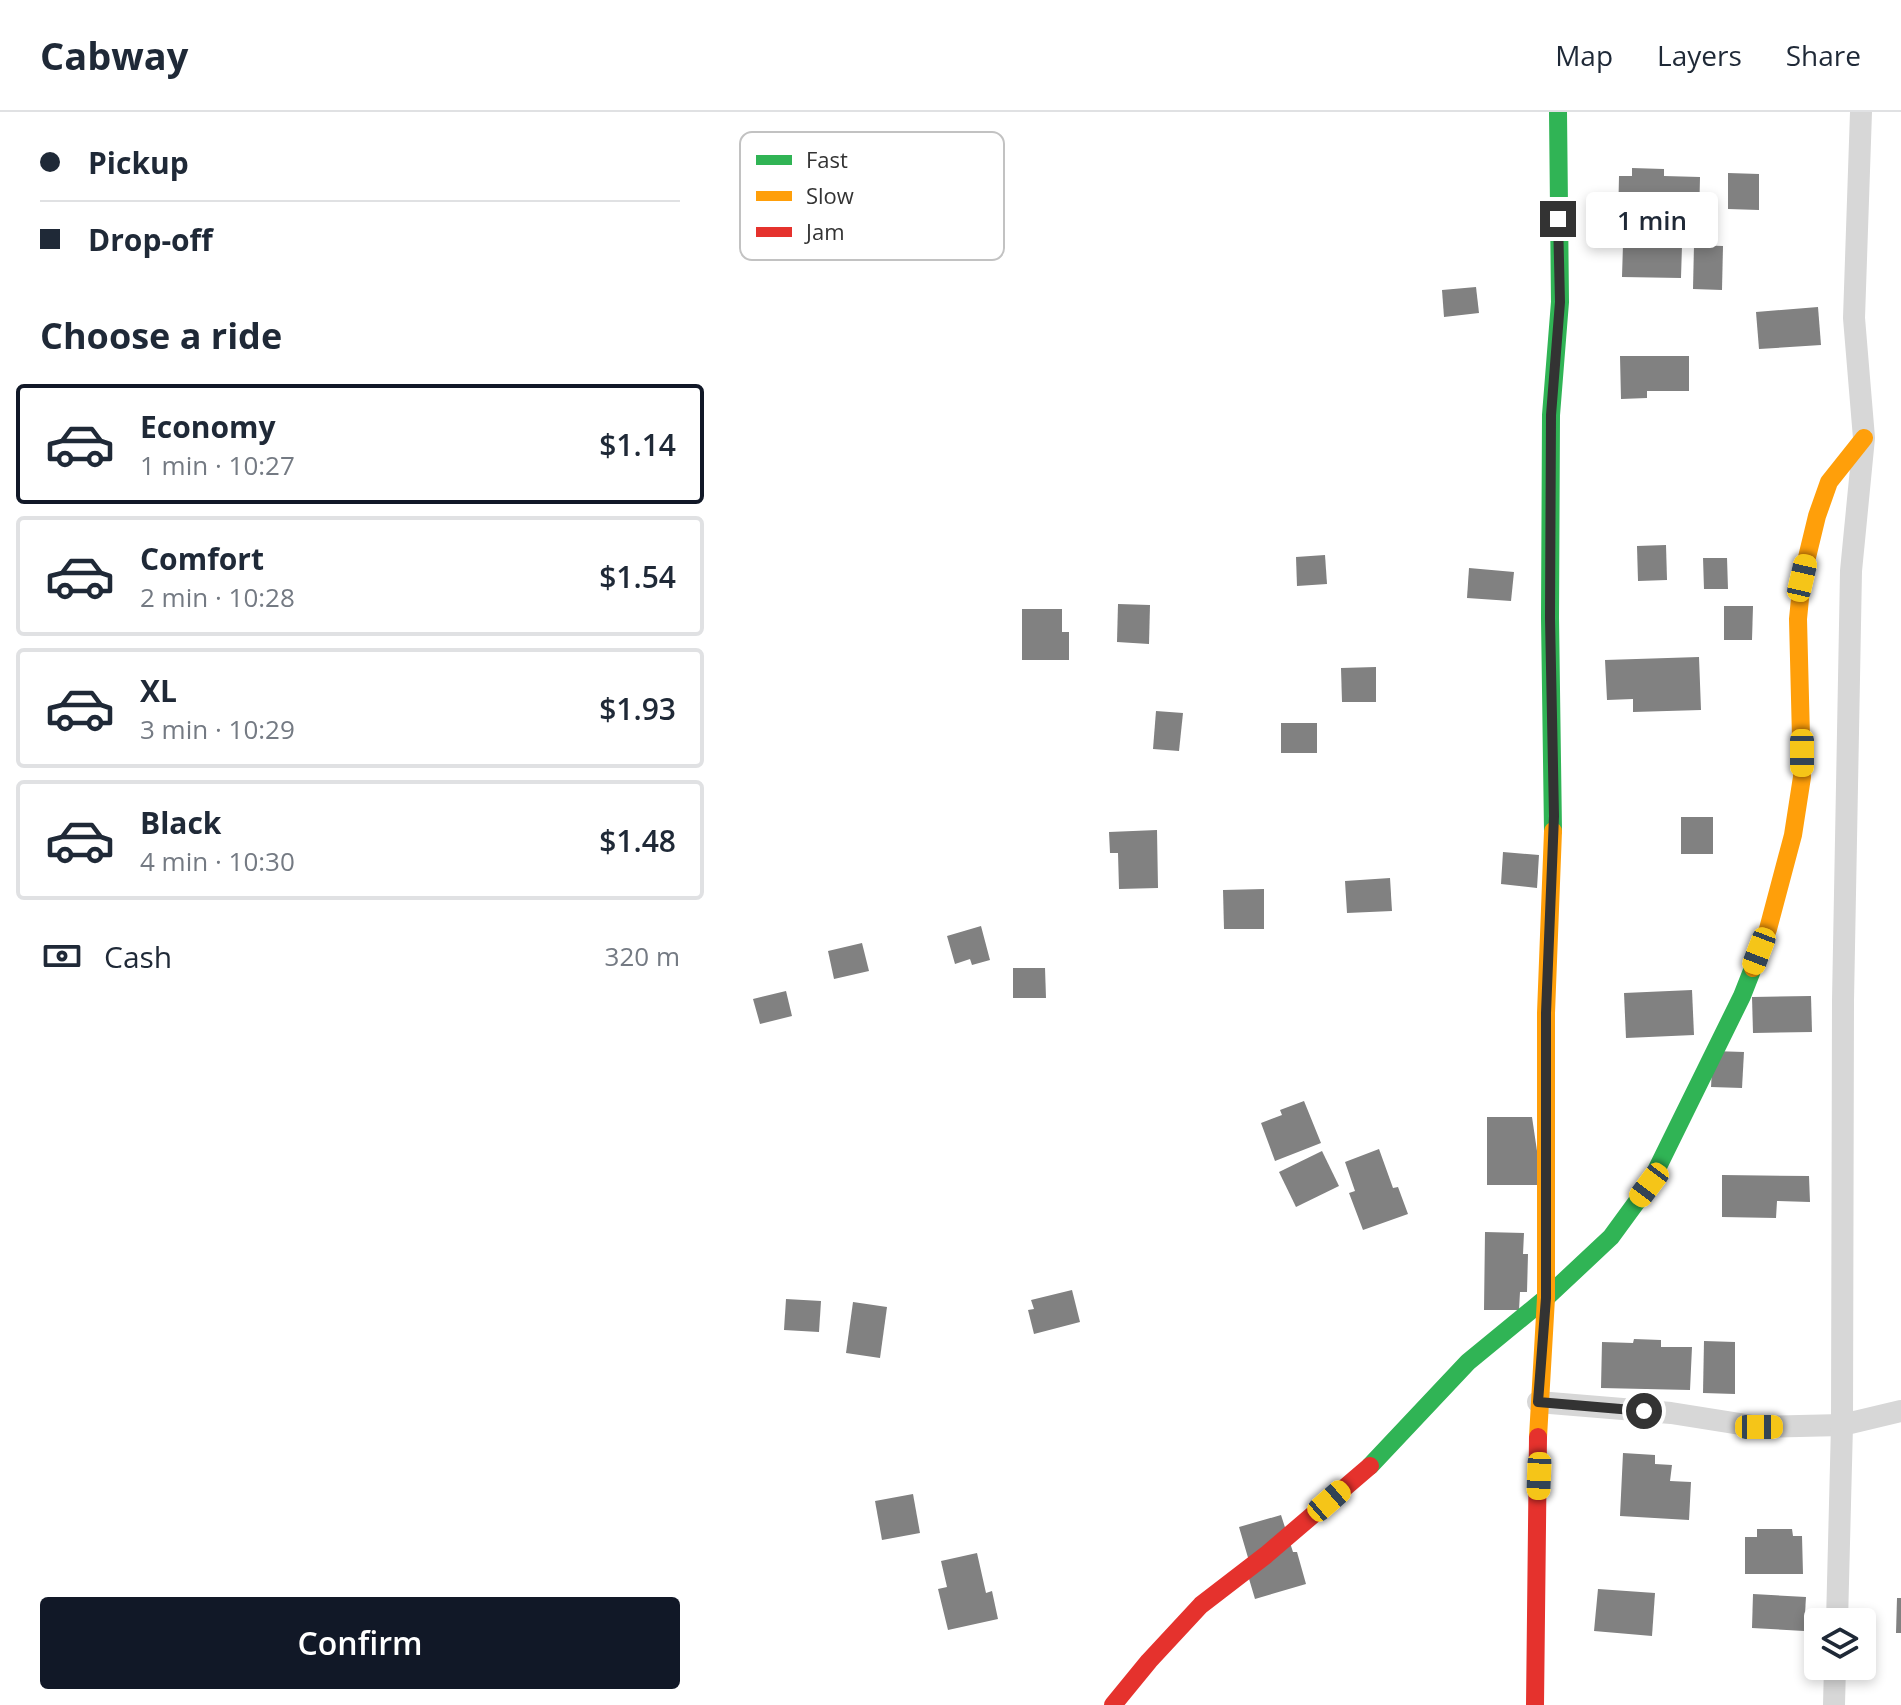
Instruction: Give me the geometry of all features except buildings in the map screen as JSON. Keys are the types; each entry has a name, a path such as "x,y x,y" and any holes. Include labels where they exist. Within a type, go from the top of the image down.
{"street":[{"path":"1535,1705 1538,1402 1546,1298 1546,1013 1554,816 1550,618 1551,415 1560,302 1558,112"},
{"path":"1837,1608 1851,571 1864,438 1854,318 1861,112"},
{"path":"1113,1705 1201,1605 1266,1555 1371,1465 1468,1362 1546,1298 1611,1237 1649,1185 1742,996 1768,929 1793,835 1802,777 1798,619 1802,578 1829,482 1864,438"},
{"path":"1538,1402 1671,1413 1759,1427 1842,1425 1901,1411"},
{"path":"1834,1705 1835,1680"}],"traffic: fast":[{"path":"1553,831 1551,415 1560,302 1558,112"},
{"path":"1370,1466 1468,1362 1546,1298 1611,1237 1649,1185 1753,968"}],"traffic: slow":[{"path":"1753,968 1768,929 1793,835 1802,777 1798,619 1802,578 1829,482 1864,438"},
{"path":"1538,1437 1546,1298 1546,1013 1553,831"}],"traffic: jam":[{"path":"1535,1705 1538,1437"},
{"path":"1113,1705 1201,1605 1266,1555 1370,1466"}],"route":[{"path":"1558,219 1560,302 1551,415 1550,618 1554,816 1546,1013 1546,1298 1538,1402 1644,1411"}]}
